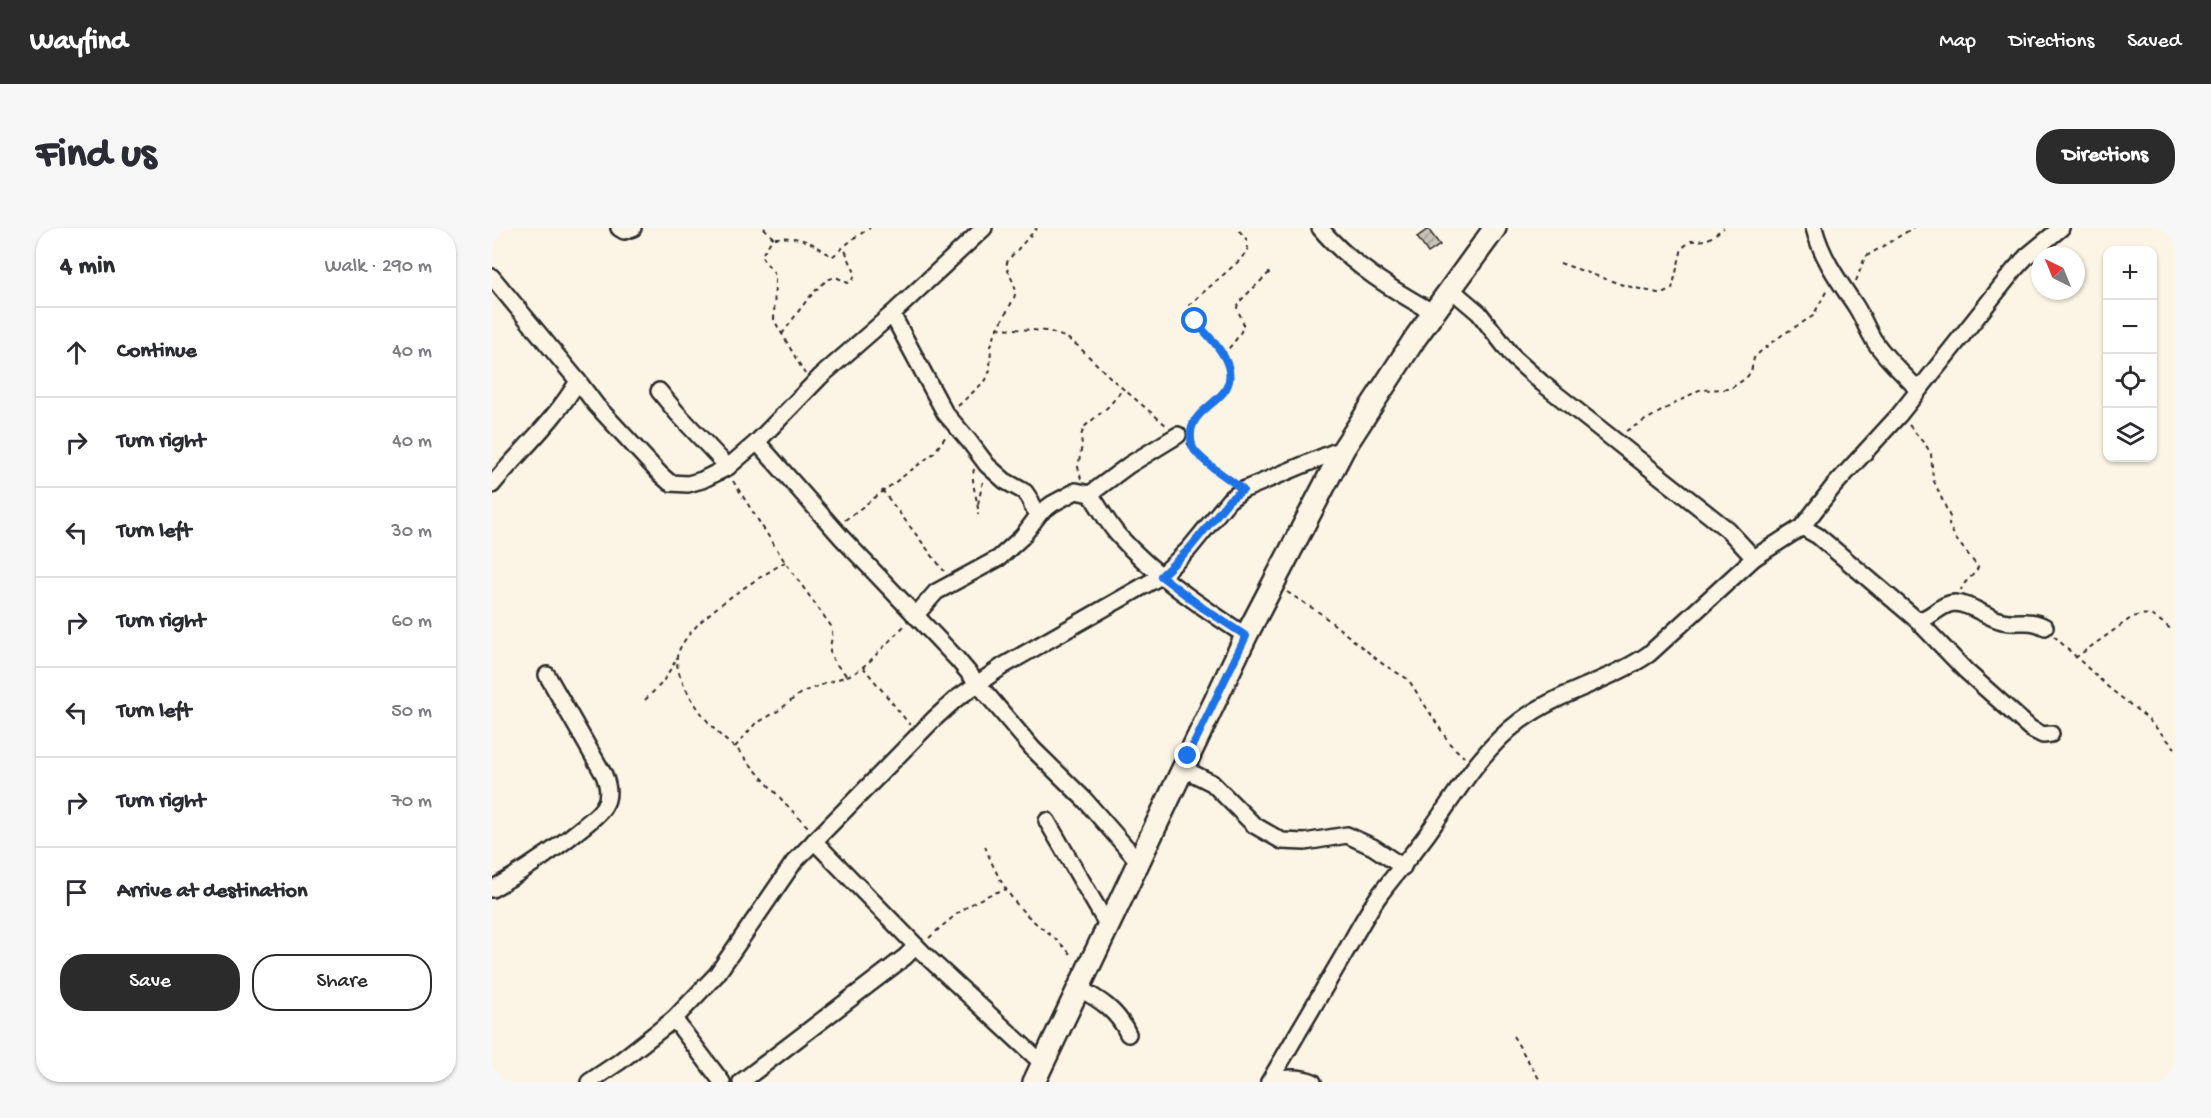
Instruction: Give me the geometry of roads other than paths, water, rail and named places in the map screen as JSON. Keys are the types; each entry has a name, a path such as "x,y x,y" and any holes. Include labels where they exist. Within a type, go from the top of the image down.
{"street":[{"path":"620,228 624,231 633,228"},
{"path":"1320,228 1341,250 1368,272 1434,313"},
{"path":"816,839 854,884 1038,1072 1246,636 1344,448 1416,338 1495,228"},
{"path":"1814,228 1822,255 1876,344 1918,390"},
{"path":"1269,1082 1377,898 1492,746 1519,722 1545,704 1567,693 1606,679 1649,654 1754,558 1802,527 1833,487 1899,414 2015,269 2061,228"},
{"path":"492,277 596,405 670,483 688,484 726,468 757,442 810,387 892,314 974,231"},
{"path":"1452,290 1479,313 1514,358 1542,383 1728,530 1754,558"},
{"path":"892,314 949,418 984,461 1005,481 1025,492 1039,514"},
{"path":"493,483 523,453 556,413 578,381"},
{"path":"659,391 726,468"},
{"path":"1087,493 1129,465 1186,435"},
{"path":"757,442 833,529 940,640 1033,749 1084,799 1138,861"},
{"path":"589,1082 674,1019 717,974 794,861 956,699 1003,666 1161,576 1196,542 1229,500 1243,490 1344,448"},
{"path":"914,615 930,597 999,558 1022,537 1039,514 1066,495 1076,491 1087,493 1114,530 1161,576 1203,608 1246,636"},
{"path":"1802,527 1825,542 1917,620 1966,671 2031,729 2043,735 2051,734"},
{"path":"1917,620 1924,619 1947,605 1960,604 2002,621 2034,622 2045,627"},
{"path":"492,889 530,867 563,843 603,809 608,799 604,775 547,675"},
{"path":"1182,768 1212,783 1254,825 1282,841 1305,842 1347,835 1373,847 1402,867"},
{"path":"1047,821 1108,926"},
{"path":"741,1082 917,947"},
{"path":"1082,980 1123,1022 1128,1034"},
{"path":"674,1019 722,1082"},
{"path":"1269,1082 1283,1078 1313,1082"}]}
